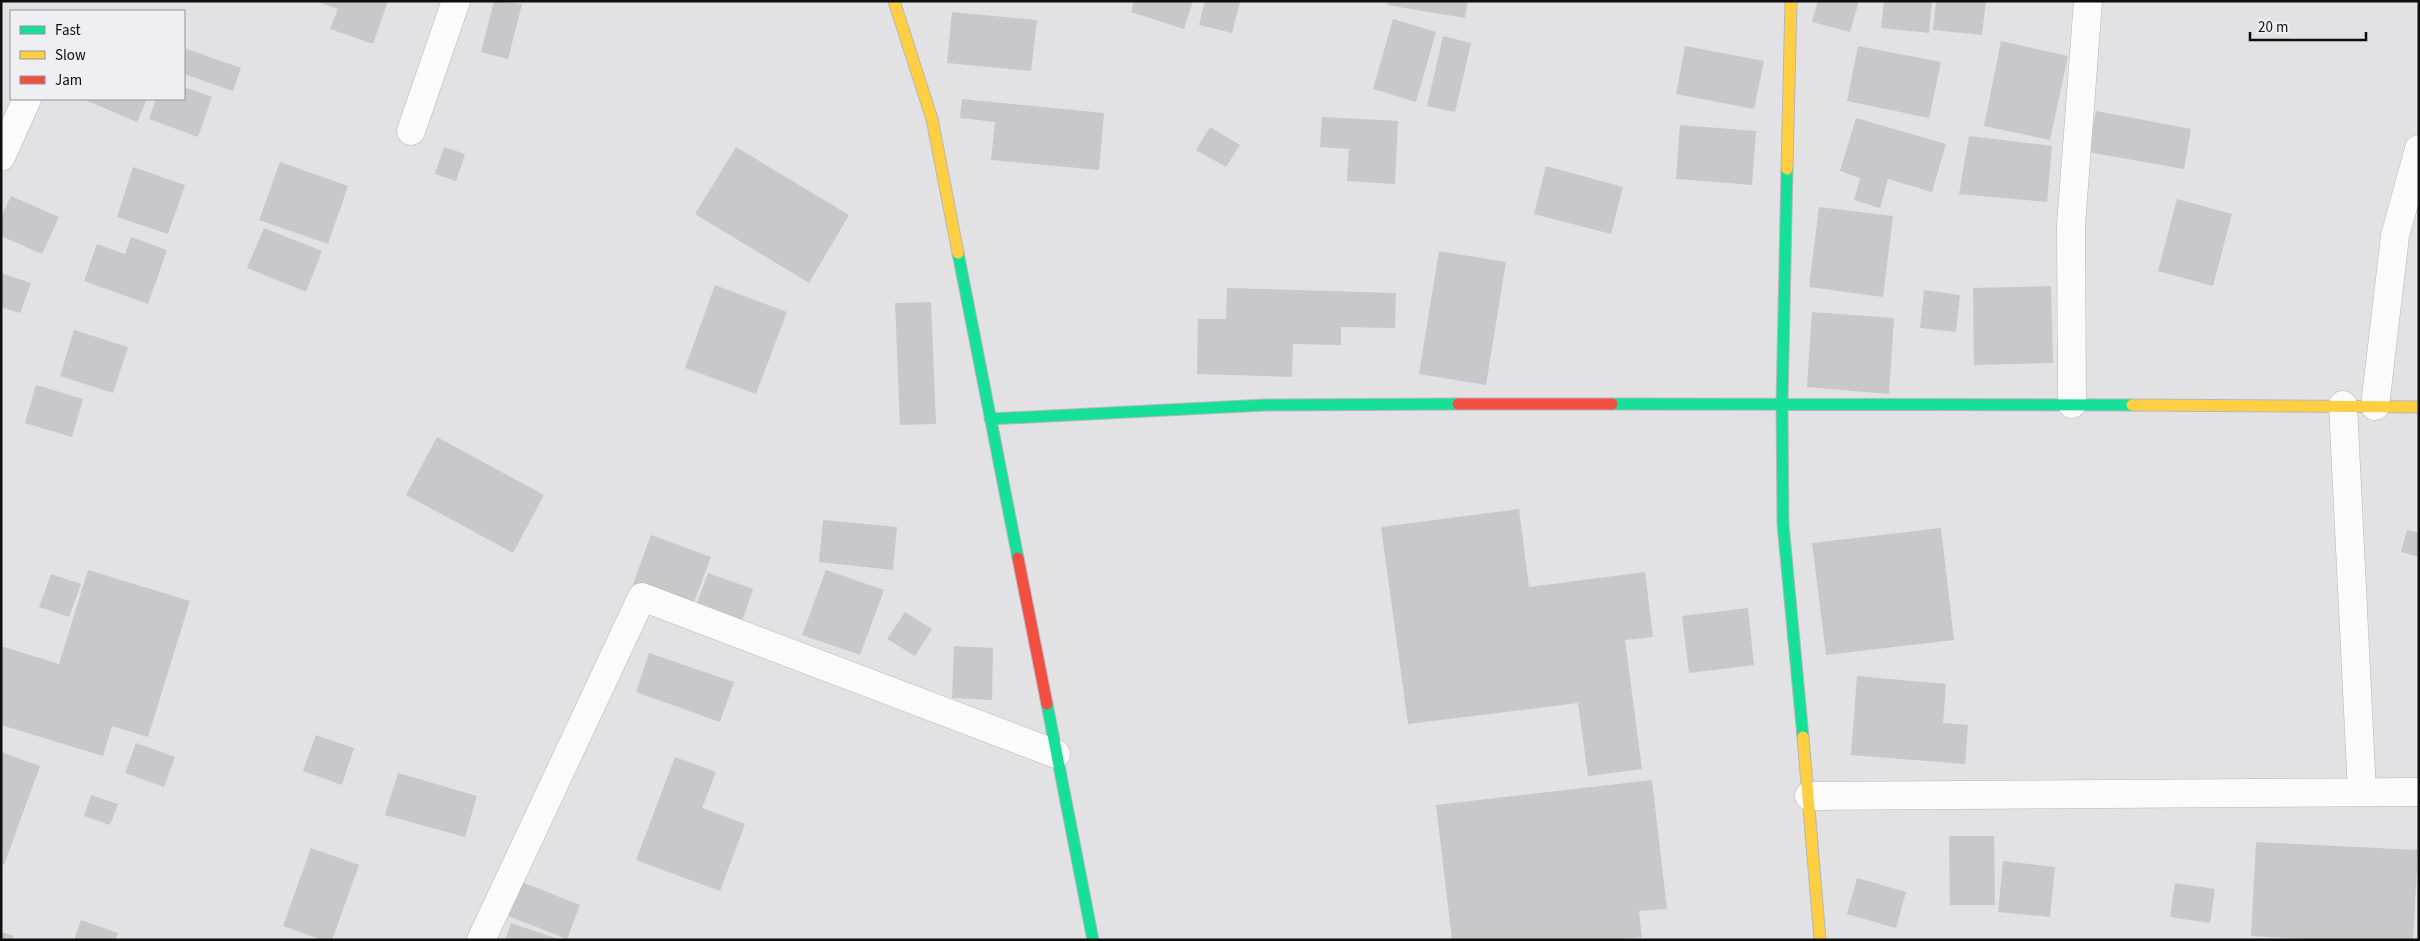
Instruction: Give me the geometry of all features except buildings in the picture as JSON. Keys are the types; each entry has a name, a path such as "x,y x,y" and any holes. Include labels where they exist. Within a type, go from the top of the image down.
{"street":[{"path":"411,130 456,1"},
{"path":"894,1 932,119 1093,940"},
{"path":"1791,1 1782,403 1783,524 1809,796 1820,940"},
{"path":"2072,404 2070,225 2088,1"},
{"path":"1,157 27,100"},
{"path":"2375,406 2395,236 2419,149"},
{"path":"990,419 1265,405 1782,403 2419,407"},
{"path":"2343,406 2362,792"},
{"path":"481,940 642,597 1056,754"},
{"path":"1809,796 2419,792"}],"traffic: fast":[{"path":"1787,169 1782,403 1783,524 1803,737"},
{"path":"958,253 1018,558"},
{"path":"990,419 1265,405 1458,404"},
{"path":"1612,404 2132,405"},
{"path":"1047,704 1093,940"}],"traffic: slow":[{"path":"894,1 932,119 958,253"},
{"path":"1787,169 1791,1"},
{"path":"2132,405 2419,407"},
{"path":"1803,737 1820,940"}],"traffic: jam":[{"path":"1458,404 1612,404"},
{"path":"1018,558 1047,704"}]}
